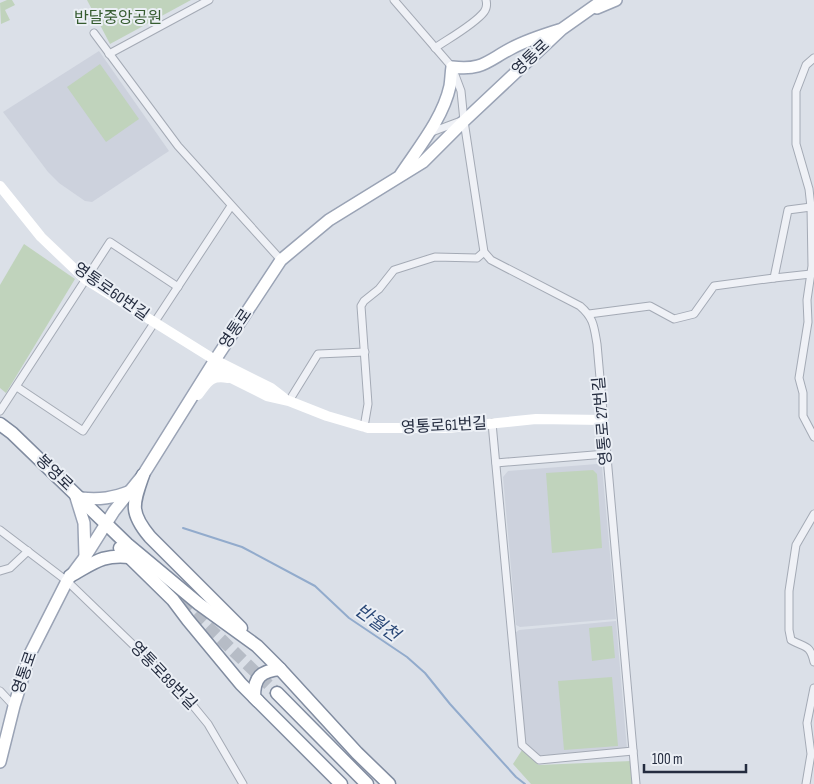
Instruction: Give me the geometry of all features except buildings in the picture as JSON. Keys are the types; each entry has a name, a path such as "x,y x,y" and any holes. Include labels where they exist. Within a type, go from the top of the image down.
{"highway":[{"name":"봉영로","path":"0,424 12,433 127,544 199,604 257,646"},
{"path":"143,475 135,501 135,516 138,523 232,618 357,753 389,784"},
{"path":"106,523 114,543 173,600 241,684 341,784"},
{"path":"68,578 104,558 130,557"},
{"path":"262,706 254,697 255,684 263,673 280,669"},
{"path":"277,693 366,784"}],"main road":[{"name":"영통로","path":"0,762 30,654 68,578 106,523 143,475 281,260 329,220 423,162 464,120 562,29 602,0"},
{"path":"581,14 616,0"},
{"path":"399,178 444,104 450,86 452,67 468,69 483,65 512,48 539,36 562,29"},
{"path":"84,557 84,523 77,495 95,500 112,498 131,491"}],"street":[{"path":"109,54 209,0"},
{"path":"394,0 452,67 461,91 484,252 491,260"},
{"path":"435,48 484,12 487,5 486,0"},
{"path":"94,33 178,146 281,260"},
{"path":"814,58 806,65 796,91 796,144 809,188 812,269 807,300 808,322 799,378 803,393 803,416 814,437"},
{"path":"428,133 464,120"},
{"name":"영통로60번길","path":"0,186 41,237 85,279 155,322 213,364"},
{"path":"17,387 83,431 232,206"},
{"path":"774,278 788,210 811,207"},
{"path":"0,411 110,242 178,287"},
{"path":"477,258 484,252"},
{"path":"364,427 368,404 361,306 379,289 394,270 435,257 491,260 580,306 589,314 650,306 674,319 694,314 714,286 774,278 812,269"},
{"name":"영통로 27번길","path":"589,314 593,322 596,344 636,784"},
{"path":"289,401 318,354 365,352"},
{"path":"213,364 271,388 289,401"},
{"path":"213,364 232,379 268,396 289,401"},
{"path":"186,406 212,378 232,379"},
{"name":"영통로61번길","path":"289,401 327,416 364,427 448,428 536,419 603,420"},
{"path":"492,423 522,744 539,760 633,751"},
{"path":"496,463 606,454"},
{"path":"814,514 796,545 788,609 791,640 807,646 814,662"},
{"name":"영통로89번길","path":"0,530 68,578 181,691 208,724 243,784"},
{"path":"0,571 10,568 28,551"},
{"path":"806,784 811,754 807,724 814,688"},
{"path":"0,691 14,706"}],"shaded area":[{"path":"99,51 169,151 92,202 85,201 59,183 48,172 3,112"},
{"path":"597,464 602,467 616,619 520,627 516,625 503,477 508,471"},
{"path":"616,621 627,749 539,756 525,742 515,633 519,630"}],"green space":[{"path":"12,0 15,5 5,10 10,20 1,24 0,3"},
{"name":"반달중앙공원","path":"87,0 191,0 110,44"},
{"path":"100,64 139,119 106,142 67,87"},
{"path":"24,244 75,279 6,393 0,388 0,285"},
{"path":"593,470 597,474 602,548 552,553 546,473"},
{"path":"612,626 615,658 592,661 589,628"},
{"path":"612,677 618,746 564,750 558,681"},
{"path":"522,750 539,765 631,761 633,784 531,784 513,764"}],"waterway":[{"name":"반월천","path":"183,528 242,547 315,586 349,618 407,657 425,673 450,704 516,777 525,784"}],"tunnel":[{"path":"169,589 277,693"}]}
